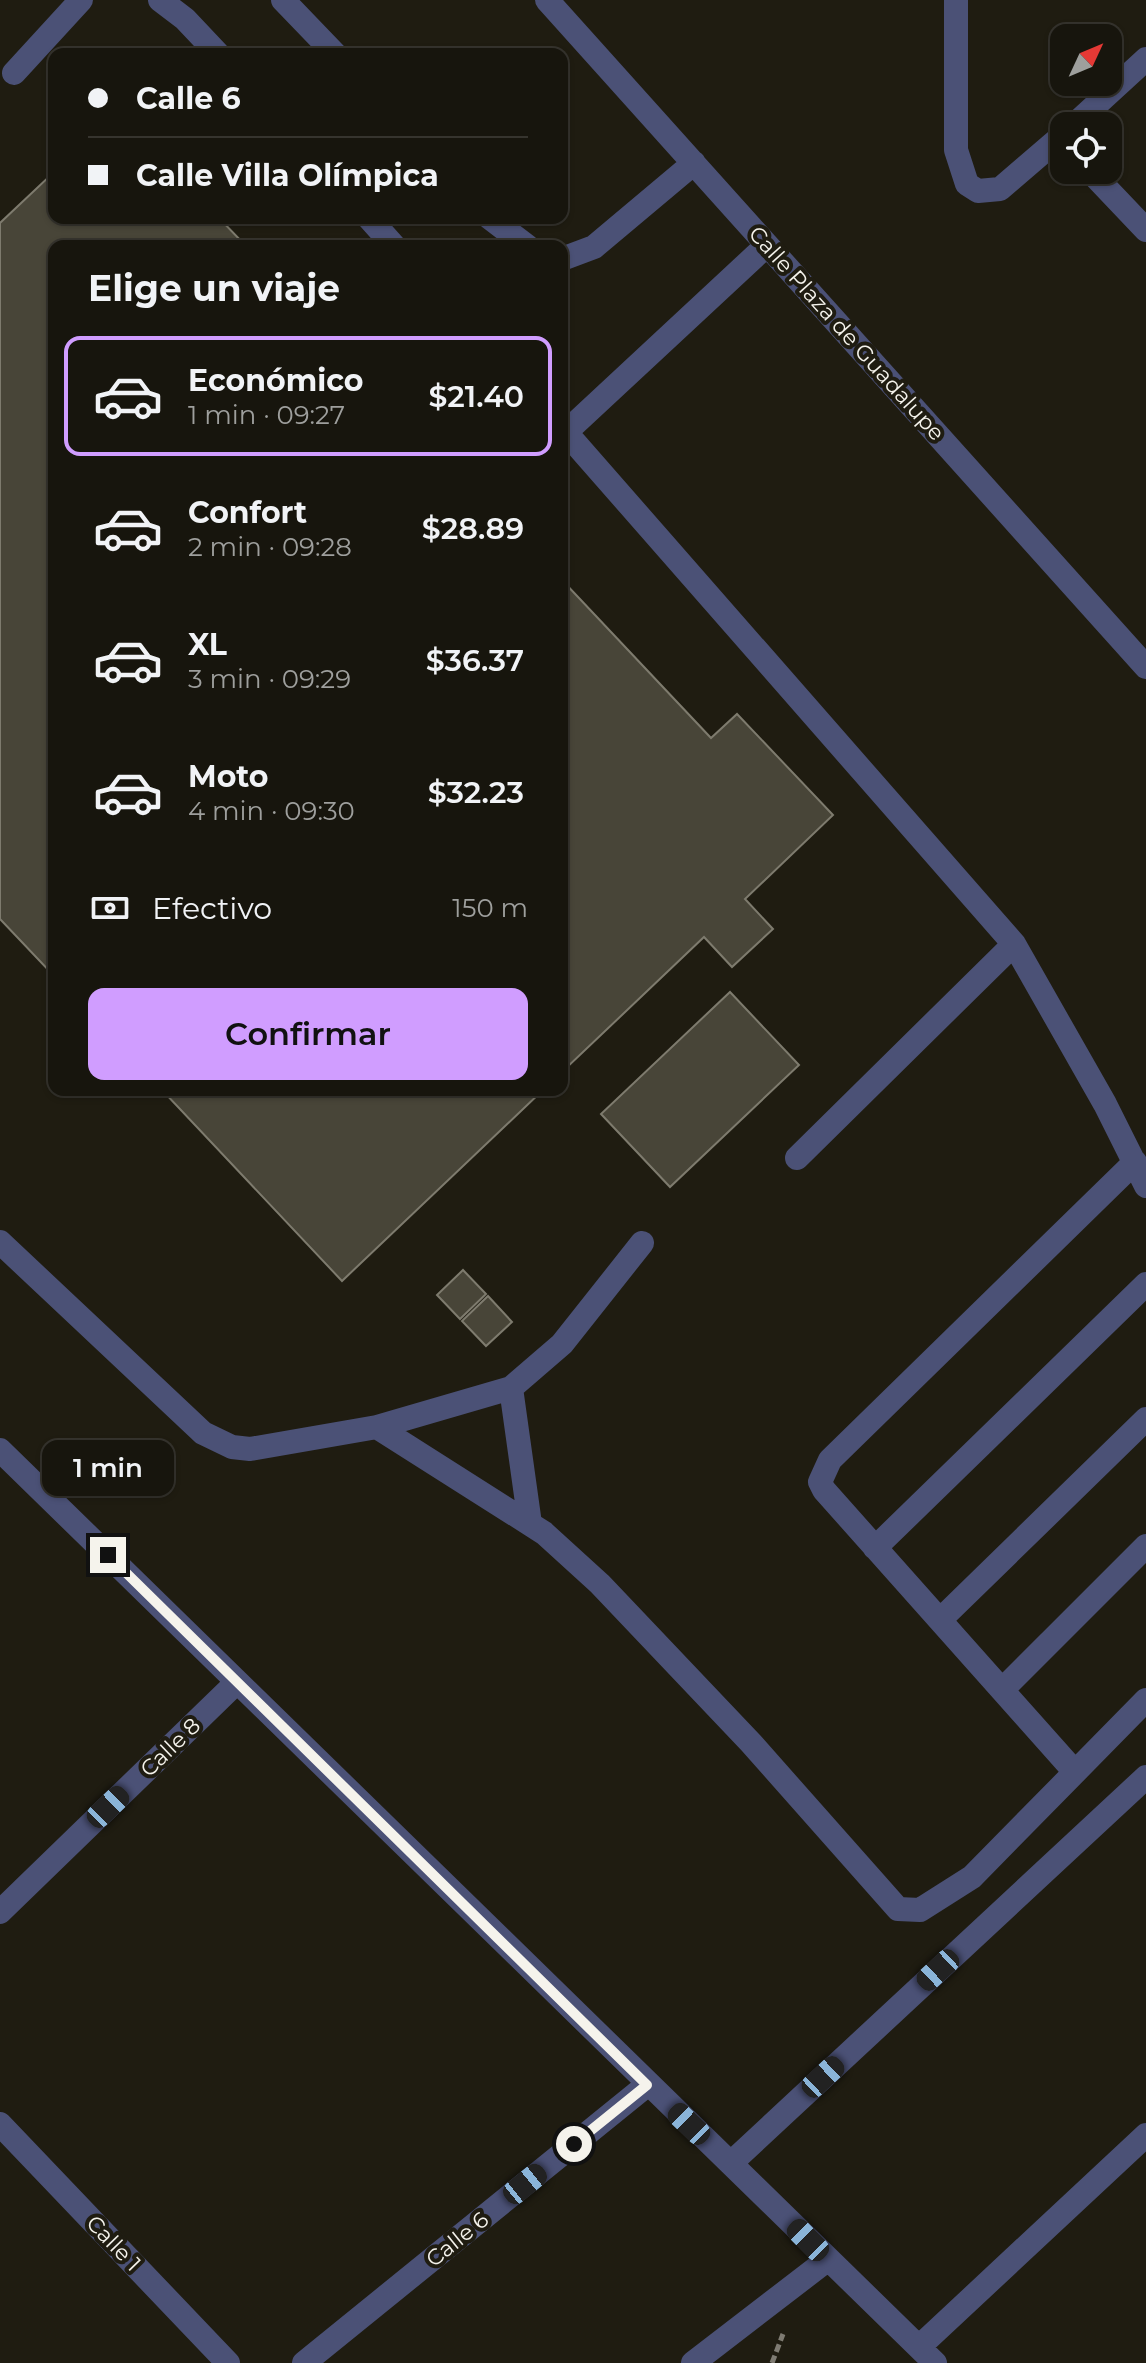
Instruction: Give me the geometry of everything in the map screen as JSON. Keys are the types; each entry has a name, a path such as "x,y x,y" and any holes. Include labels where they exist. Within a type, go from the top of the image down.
{"street":[{"path":"14,73 81,0"},
{"path":"160,0 185,19 212,48"},
{"path":"283,0 329,48"},
{"name":"Calle Plaza de Guadalupe","path":"547,0 1146,667"},
{"path":"956,0 956,150 967,184 978,191 1000,189 1050,147"},
{"path":"1090,112 1146,59"},
{"path":"568,257 594,247 694,163"},
{"path":"1102,184 1146,230"},
{"path":"374,224 389,240"},
{"path":"498,224 519,240"},
{"path":"568,426 767,245"},
{"path":"568,435 1014,944 1105,1104 1146,1186"},
{"path":"797,1158 1014,944"},
{"path":"1075,1772 820,1482 830,1460 1135,1162"},
{"path":"0,1242 203,1433 232,1447 250,1449 377,1427 511,1388 562,1344 642,1243"},
{"path":"875,1548 1146,1284"},
{"path":"511,1388 530,1524"},
{"path":"940,1620 1146,1419"},
{"path":"377,1427 530,1524 600,1584 751,1743 898,1909 920,1910 972,1877 1146,1700"},
{"path":"0,1450 647,2085 927,2355 1146,2135"},
{"path":"1002,1690 1146,1546"},
{"name":"Calle 8","path":"0,1912 237,1682"},
{"path":"731,2163 1146,1777"},
{"name":"Calle 6","path":"304,2363 647,2085"},
{"name":"Calle 1","path":"0,2124 228,2363"},
{"path":"693,2363 827,2260"}],"building":[{"path":"48,178 48,224 225,224 240,240 48,240 48,970 0,919 0,223"},
{"path":"568,586 711,738 737,714 833,815 745,899 773,929 732,967 704,937 568,1066"},
{"path":"730,992 799,1065 670,1187 601,1114"},
{"path":"168,1096 537,1096 342,1281"},
{"path":"463,1270 486,1294 460,1319 437,1295"},
{"path":"488,1296 512,1322 486,1346 462,1321"}],"route":[{"path":"108,1555 647,2085 574,2144"}]}
